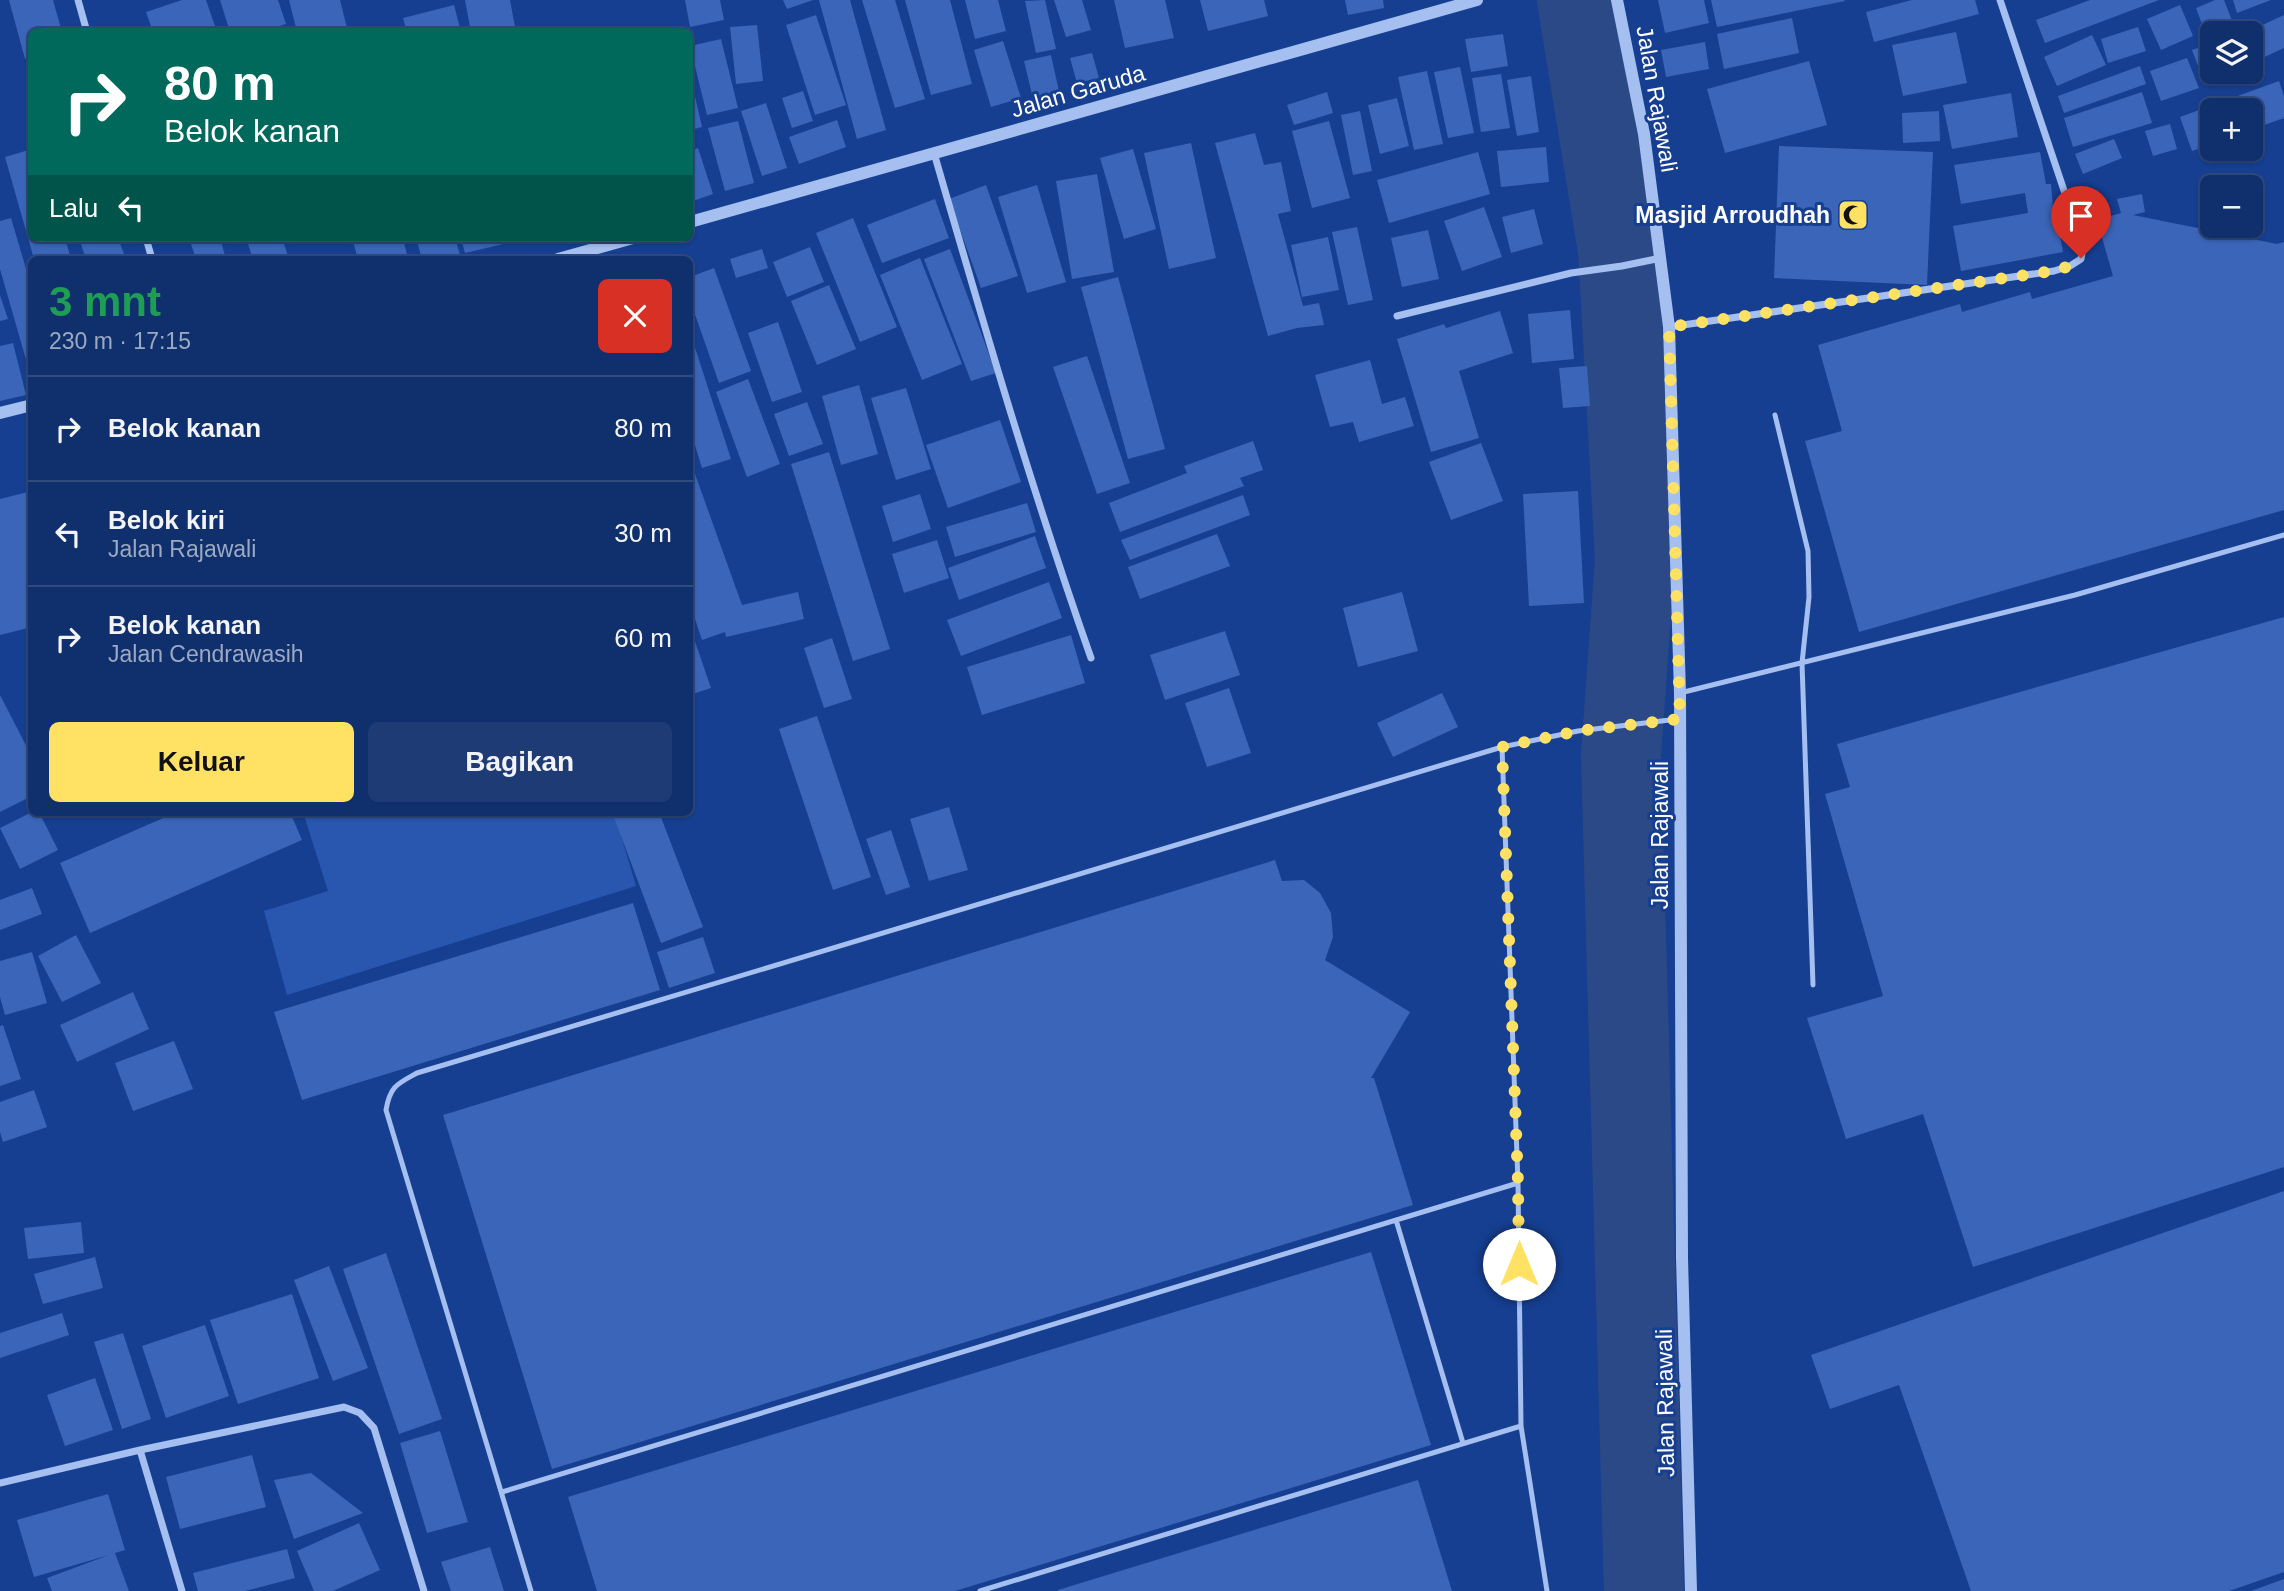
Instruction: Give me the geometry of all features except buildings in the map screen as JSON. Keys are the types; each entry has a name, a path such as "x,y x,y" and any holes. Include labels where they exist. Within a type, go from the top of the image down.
{"street":[{"path":"78,0 86,28"},
{"name":"Jalan Garuda","path":"693,221 1477,0"},
{"name":"Jalan Rajawali","path":"1616,0 1644,134 1669,327 1680,693 1682,1258 1690,1591"},
{"path":"1669,327 2053,271 2070,266 2081,258 2083,247 2000,0"},
{"path":"934,153 1050,542 1091,658"},
{"path":"569,256 619,242"},
{"path":"1397,316 1571,273 1661,258"},
{"path":"0,413 28,406"},
{"path":"0,1483 344,1407 360,1413 373,1428 424,1591"},
{"path":"140,1450 182,1591"}],"lane":[{"path":"1775,415 1808,551 1809,597 1802,663 1814,985"},
{"path":"1680,693 2075,595 2284,535"},
{"path":"531,1591 386,1110 388,1096 396,1085 417,1073 1502,747 1578,731 1680,719"},
{"path":"1502,747 1518,1183 1521,1426 1547,1591"},
{"path":"502,1492 1518,1183"},
{"path":"1396,1220 1463,1443"},
{"path":"980,1591 1521,1426"}],"shaded area":[{"path":"304,816 615,816 636,886 287,995 264,911 328,891"}],"waterway":[{"path":"1577,0 1618,250 1635,559 1621,755 1644,1591"}],"place":[{"name":"Masjid Arroudhah","path":"1853,215"}],"route":[{"path":"1519,1264 1502,747 1578,731 1680,719 1669,327 2053,271 2070,266 2081,258"}]}
